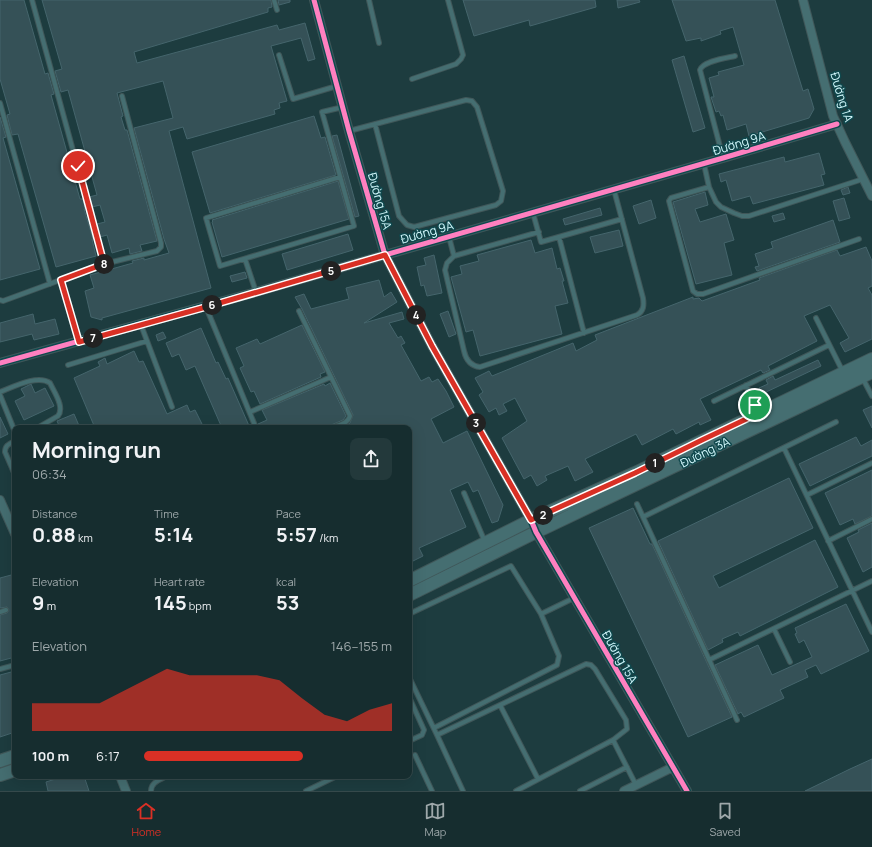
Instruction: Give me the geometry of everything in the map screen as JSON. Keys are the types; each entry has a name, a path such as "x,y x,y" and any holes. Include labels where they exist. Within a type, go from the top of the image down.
{"street":[{"name":"Đường 15A","path":"314,0 349,131 385,255 432,346 531,520"},
{"name":"Đường 1A","path":"803,0 828,99 836,124 872,196"},
{"name":"Đường 9A","path":"0,363 206,307 704,164 836,124"},
{"name":"Đường 3A","path":"412,580 531,520 635,473 872,359"},
{"name":"Đường 3A","path":"412,594 536,532 867,374"},
{"path":"0,500 12,527"},
{"path":"531,520 536,532"},
{"name":"Đường 15A","path":"536,532 687,791"},
{"path":"0,761 12,757"},
{"path":"624,791 673,767"},
{"path":"0,774 12,771"},
{"path":"121,779 126,791"}],"lane":[{"path":"32,0 104,264"},
{"path":"274,0 277,10"},
{"path":"369,0 379,43"},
{"path":"412,79 456,64 463,55 448,0"},
{"path":"279,55 293,99 337,86"},
{"path":"723,158 700,70 705,64 735,56"},
{"path":"0,300 3,301 104,264 157,251 161,247 122,96"},
{"path":"349,131 375,124 466,100 472,101 477,107 503,192 501,200 496,205 426,224 414,227 407,225 399,216 375,124"},
{"path":"0,103 50,284"},
{"path":"340,177 206,218 220,266 354,226 322,112 343,107"},
{"path":"704,164 709,188 716,202 721,207 742,216 748,216 864,178"},
{"path":"709,188 671,198 669,201 693,291 697,294 703,294 858,239"},
{"path":"539,232 454,256 447,263 445,270 465,356 472,365 480,367 584,333 637,315 643,309 643,298 614,190"},
{"path":"533,212 542,242 622,219"},
{"path":"449,237 454,256"},
{"path":"559,237 584,333"},
{"path":"245,258 256,292"},
{"path":"61,280 79,342"},
{"path":"206,307 255,425"},
{"path":"299,311 350,416 346,422 339,425"},
{"path":"816,318 843,373"},
{"path":"141,325 172,407"},
{"path":"68,365 147,341"},
{"path":"714,400 829,345"},
{"path":"867,374 872,396"},
{"path":"250,412 331,377"},
{"path":"0,392 32,380 42,380 50,383 61,408 58,416 42,425"},
{"path":"746,385 759,413"},
{"path":"0,395 12,425"},
{"path":"643,517 836,422"},
{"path":"12,442 7,445 5,452 12,468"},
{"path":"784,448 872,632"},
{"path":"807,495 872,463"},
{"path":"464,493 485,544"},
{"path":"637,504 737,720"},
{"path":"828,541 872,519"},
{"path":"412,613 511,566 541,614 559,656 557,665 434,728"},
{"path":"709,660 872,581"},
{"path":"541,614 574,598"},
{"path":"0,612 6,610"},
{"path":"774,629 790,662"},
{"path":"437,735 586,664 591,665 596,669 626,720 627,729 613,740 516,791"},
{"path":"0,669 12,666"},
{"path":"412,682 463,791"},
{"path":"412,704 424,730 422,735 412,740"},
{"path":"500,705 538,779"},
{"path":"613,740 636,785"},
{"path":"415,755 432,791"},
{"path":"580,791 627,767"},
{"path":"151,791 151,787 154,783 161,779"},
{"path":"306,791 330,779"}],"shaded area":[{"path":"502,540 503,543 412,588 412,585"}],"building":[{"path":"0,0 24,0 45,74 48,73 54,94 51,95 80,199 83,199 84,209 93,239 96,256 56,267 18,134 12,135 7,115 10,114 0,79"},
{"path":"42,0 271,0 272,7 268,8 268,12 134,52 137,63 277,25 279,30 305,23 315,59 308,61 301,38 271,46 287,101 279,103 280,108 274,110 275,114 187,139 183,127 169,131 211,288 102,318 102,320 91,317 85,291 94,288 90,275 133,263 132,261 144,258 144,260 169,253 134,128 173,118 163,81 117,93 123,116 121,117 125,130 127,130 157,241 140,245 142,251 130,254 129,248 112,253 107,235 100,237 97,224 105,222 100,205 92,207 89,197 97,195 68,90 61,92 55,71 62,69"},
{"path":"278,0 290,0 290,2 279,5"},
{"path":"463,0 595,0 596,7 530,26 529,20 474,36"},
{"path":"617,0 639,0 640,2 618,8"},
{"path":"672,0 775,0 803,91 808,89 814,109 809,118 749,136 746,124 727,130 723,115 721,116 719,111 716,112 711,97 714,97 709,78 719,75 718,72 744,65 733,27 720,31 721,34 701,41 701,38 686,41"},
{"path":"684,56 705,128 693,132 672,60"},
{"path":"314,116 321,138 325,137 336,175 210,213 192,152"},
{"path":"0,117 6,137 3,138 40,269 0,280"},
{"path":"337,135 359,216 355,217 332,136"},
{"path":"819,153 825,174 821,175 824,185 753,204 750,196 732,201 726,180 721,182 719,174 784,157 785,162"},
{"path":"338,181 349,219 222,257 212,220"},
{"path":"848,187 850,193 843,195 841,190"},
{"path":"705,192 708,205 695,209 700,222 726,214 734,240 724,243 732,275 696,284 673,202"},
{"path":"844,198 850,218 839,221 833,201"},
{"path":"651,200 656,218 639,224 633,206"},
{"path":"600,208 602,215 565,225 563,219"},
{"path":"783,213 785,219 774,222 772,216"},
{"path":"833,220 840,242 757,271 755,267 759,266 755,254 773,248 771,242"},
{"path":"619,230 623,246 595,253 590,237"},
{"path":"348,234 353,250 287,270 282,254"},
{"path":"531,240 535,253 552,248 557,269 560,268 568,303 555,306 562,334 480,356 473,330 466,332 451,277 462,274 460,266 479,261 477,255"},
{"path":"866,247 872,261 872,286 868,288 872,295 872,339 845,352 840,343 849,338 830,305 804,316 817,341 768,366 770,370 763,373 761,370 700,399 711,420 700,425 699,422 676,434 673,429 642,445 636,434 585,459 593,472 575,481 568,466 545,476 547,480 537,486 531,475 524,479 502,438 527,421 515,398 503,404 507,411 499,415 496,408 489,412 479,395 483,392 475,378 489,371 492,376 573,343 576,351 597,340 595,335 693,297 693,299 699,298 702,301 760,280 759,278 837,250 840,256"},
{"path":"434,255 442,293 427,296 424,285 421,286 417,267 426,265 424,258"},
{"path":"245,272 247,278 232,282 230,276"},
{"path":"379,280 384,297 391,292 397,302 364,323 402,312 404,319 389,323 398,338 401,336 405,343 401,345 421,381 429,377 432,382 438,379 454,407 431,419 443,443 467,431 503,505 498,521 492,523 478,490 473,492 468,482 450,490 466,527 419,548 423,556 412,562 412,425 347,425 350,423 353,415 295,297 304,294 311,309 349,299 346,288"},
{"path":"448,311 456,334 449,337 440,314"},
{"path":"33,314 35,324 55,319 59,334 34,340 32,334 0,342 0,323"},
{"path":"302,325 325,372 320,374 321,377 260,404 254,391 251,392 240,368 244,366 236,348 257,339 260,344"},
{"path":"201,328 216,363 218,362 226,379 228,378 249,425 221,425 195,366 186,370 179,354 172,357 166,343"},
{"path":"163,332 166,338 158,341 156,335"},
{"path":"134,351 139,362 143,361 167,414 187,405 190,412 195,410 202,425 94,425 74,378 100,366 98,362 105,358 107,364"},
{"path":"818,360 821,366 762,394 759,388 768,384 766,380 773,376 775,380"},
{"path":"330,383 346,416 343,420 331,425 258,425 267,420 262,410 324,384 325,386"},
{"path":"31,384 35,393 45,388 54,406 24,420 15,401 25,396 21,389"},
{"path":"872,406 872,428 863,410"},
{"path":"74,414 79,425 59,425 57,421"},
{"path":"0,417 8,434 0,438"},
{"path":"856,437 861,446 872,440 872,456 810,486 799,464"},
{"path":"872,470 872,516 855,524 853,519 840,525 825,493"},
{"path":"789,478 813,528 713,576 719,588 815,540 838,587 740,636 738,632 722,639 723,642 708,650 658,541"},
{"path":"633,508 650,544 652,544 732,717 688,737 589,528"},
{"path":"872,523 872,567 863,572 847,538 859,532 858,530"},
{"path":"12,575 12,658 0,661 0,615 7,613 9,610 7,607 0,608 0,578"},
{"path":"846,604 869,651 821,674 816,665 805,670 808,677 780,690 784,698 744,717 741,712 738,714 715,665 758,645 772,675 812,657 804,640 799,643 795,634 797,633 795,628"},
{"path":"12,672 12,733 0,737 0,675"},
{"path":"872,759 872,791 805,791 850,769"},
{"path":"56,779 85,779 89,791 48,791 46,782"}],"cycle path":[{"path":"314,0 349,131 385,255 432,346 531,520 536,532 687,791"},
{"path":"0,363 256,292 837,124"}],"route":[{"path":"78,166 104,264 61,280 79,342 385,255 432,346 531,520 635,473 759,413 755,405"}]}
